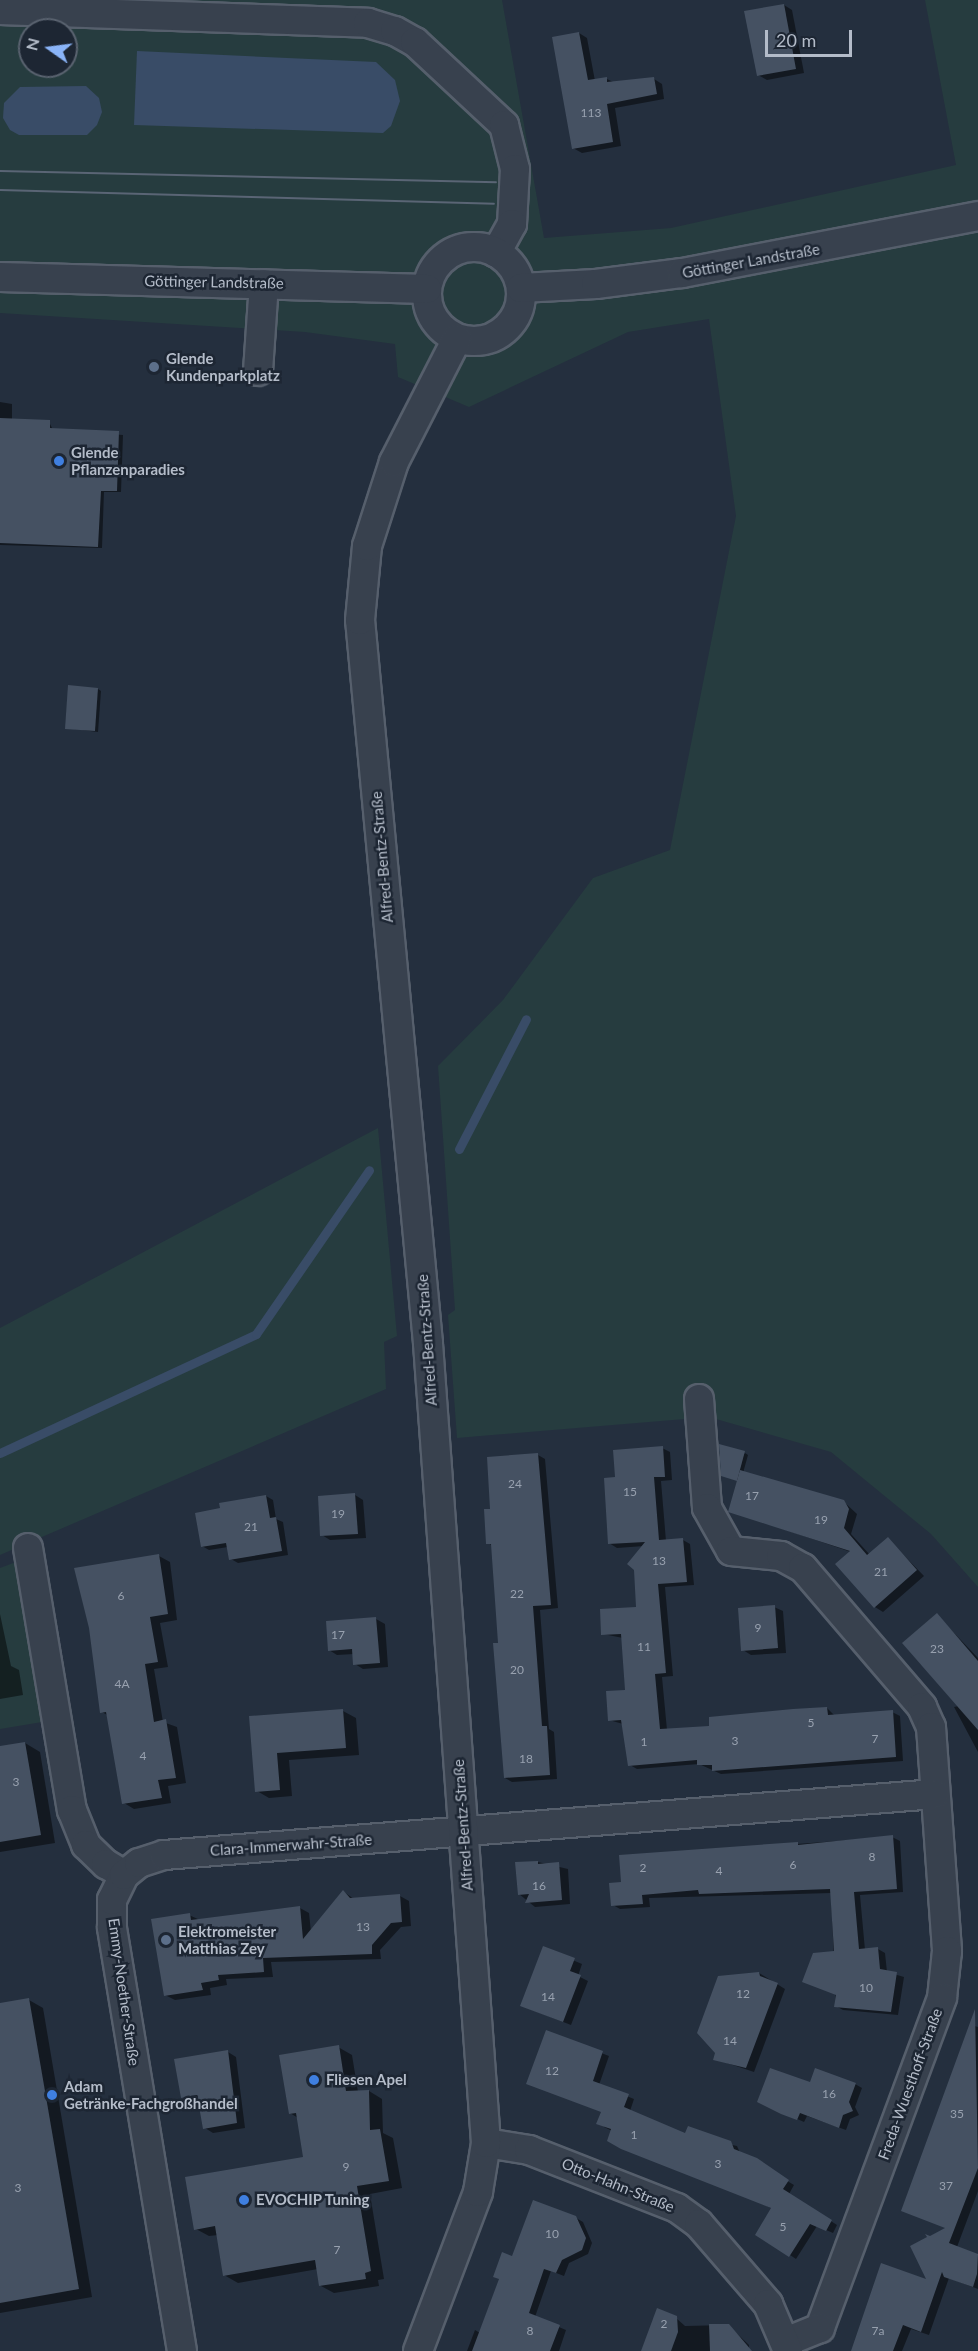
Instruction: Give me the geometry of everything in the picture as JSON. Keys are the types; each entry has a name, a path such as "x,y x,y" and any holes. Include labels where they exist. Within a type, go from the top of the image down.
{"street":[{"path":"0,10 368,23 394,31 415,42 504,125 515,169 512,224 496,253"},
{"name":"Göttinger Landstraße","path":"521,288 596,284 682,273 978,216"},
{"path":"466,248 496,253 508,261 521,288 520,307 511,324 496,337 478,342 457,339 438,325 431,314 427,289 439,262 452,253 466,248"},
{"name":"Göttinger Landstraße","path":"0,277 427,289"},
{"path":"258,371 264,284"},
{"name":"Alfred-Bentz-Straße","path":"418,2351 478,2193 486,2143 428,1343 360,621 367,546 394,462 457,339"},
{"name":"Freda-Wuesthoff-Straße","path":"699,1399 707,1508 731,1551 781,1556 803,1568 922,1707 931,1727 947,1951 942,1998 820,2328 787,2346"},
{"path":"28,1548 72,1810 86,1845 124,1875"},
{"path":"463,1829 936,1794"},
{"name":"Clara-Immerwahr-Straße","path":"124,1875 139,1863 164,1855 463,1829"},
{"name":"Emmy-Noether-Straße","path":"124,1875 112,1900 112,1927 182,2351"},
{"name":"Otto-Hahn-Straße","path":"486,2143 529,2150 677,2208 699,2224 768,2304 787,2346"}],"green space":[{"path":"0,0 502,0 544,238 671,228 956,165 925,0 978,0 978,1587 931,1534 831,1452 709,1417 457,1438 448,1315 455,1310 438,1066 503,1000 593,878 670,850 736,516 709,319 628,332 469,407 398,377 395,344 305,332 0,313"},
{"path":"378,1128 397,1336 384,1342 386,1389 0,1555 0,1328"},
{"path":"16,1562 42,1722 0,1729 0,1568"}],"water":[{"path":"137,51 376,62 395,80 400,101 391,126 383,133 134,125"},
{"path":"86,86 99,98 102,112 97,125 87,135 19,135 10,130 3,118 4,103 20,87"}],"building":[{"path":"784,4 796,69 757,76 744,11"},
{"path":"579,32 588,80 607,77 607,82 654,77 657,94 607,104 613,142 572,149 552,37"},
{"name":"Glende Pflanzenparadies","path":"0,418 50,420 50,428 119,431 117,491 101,491 98,547 0,543"},
{"path":"68,685 98,688 95,731 65,729"},
{"path":"719,1444 745,1451 737,1481 721,1476"},
{"path":"663,1446 665,1477 654,1477 659,1540 683,1538 687,1582 658,1584 666,1673 655,1674 660,1729 709,1726 709,1717 793,1709 827,1707 828,1715 893,1710 896,1757 712,1771 712,1765 697,1765 697,1760 628,1766 621,1720 608,1721 606,1691 625,1690 621,1634 601,1635 600,1609 636,1607 634,1570 627,1564 645,1542 608,1544 604,1478 615,1477 613,1450"},
{"path":"538,1453 551,1605 533,1606 542,1726 547,1726 550,1775 504,1778 493,1643 498,1643 491,1544 486,1544 484,1509 490,1509 487,1457"},
{"path":"740,1470 844,1500 849,1509 844,1528 867,1555 888,1537 917,1570 874,1608 835,1564 850,1551 728,1512"},
{"path":"355,1493 358,1534 320,1536 318,1496"},
{"path":"266,1495 270,1518 276,1517 282,1551 229,1560 226,1543 201,1547 195,1513 220,1508 219,1503"},
{"path":"159,1554 168,1614 150,1617 158,1662 145,1664 154,1722 166,1719 176,1778 158,1780 162,1798 122,1804 106,1712 100,1713 89,1628 74,1568"},
{"path":"775,1605 778,1648 741,1651 738,1608"},
{"path":"937,1613 978,1661 978,1730 902,1643"},
{"path":"376,1617 380,1663 353,1665 352,1649 328,1651 326,1621"},
{"path":"343,1709 346,1748 277,1753 280,1790 255,1792 249,1716"},
{"path":"25,1742 41,1835 0,1842 0,1746"},
{"path":"893,1835 897,1889 854,1892 859,1949 878,1947 880,1969 897,1972 891,2012 834,2007 836,1995 802,1982 813,1953 834,1951 830,1889 699,1894 698,1890 642,1895 643,1904 611,1906 609,1883 621,1882 619,1855 798,1842 798,1845"},
{"path":"538,1861 538,1864 559,1862 562,1900 525,1903 529,1894 518,1895 515,1862"},
{"path":"343,1890 350,1898 400,1894 402,1922 391,1923 372,1945 372,1954 263,1958 264,1972 218,1975 219,1980 201,1983 203,1990 164,1996 151,1919 190,1913 191,1920 300,1906 303,1939"},
{"path":"543,1946 575,1958 570,1971 581,1975 563,2022 520,2006"},
{"path":"759,1972 760,1976 778,1983 746,2068 713,2060 715,2053 697,2033 718,1976"},
{"path":"29,1998 79,2289 0,2303 0,2003"},
{"path":"975,2009 978,2168 949,2243 978,2254 977,2274 973,2287 944,2277 942,2272 921,2332 903,2325 893,2351 851,2351 881,2263 926,2279 910,2246 927,2237 925,2234 930,2236 945,2228 901,2211"},
{"path":"546,2030 603,2051 593,2081 629,2094 624,2107 685,2133 688,2126 731,2141 734,2149 757,2158 789,2180 783,2189 832,2220 826,2231 810,2224 789,2257 755,2235 771,2208 621,2149 607,2141 611,2129 596,2124 601,2112 526,2084"},
{"path":"339,2045 346,2091 369,2090 370,2130 380,2129 389,2181 357,2186 371,2271 365,2273 366,2279 319,2286 315,2260 223,2276 215,2226 194,2230 185,2177 303,2157 296,2113 289,2114 279,2055"},
{"path":"228,2050 237,2123 203,2129 197,2095 181,2098 174,2059"},
{"path":"770,2068 810,2082 815,2068 856,2083 849,2102 853,2111 843,2115 839,2128 800,2113 797,2120 757,2102"},
{"path":"533,2200 576,2216 586,2238 582,2250 562,2260 556,2273 544,2269 529,2313 560,2325 550,2351 472,2351 499,2279 493,2277 502,2252 512,2256"},
{"path":"657,2308 677,2316 678,2332 671,2351 641,2351"},
{"path":"709,2324 729,2324 752,2351 710,2351"}],"waterway":[{"path":"459,1149 526,1019"},
{"path":"0,1453 256,1334 369,1170"}],"tram line":[{"path":"0,171 496,182"},
{"path":"0,190 494,204"}],"place":[{"name":"Glende Kundenparkplatz","path":"154,367"},
{"name":"Glende Pflanzenparadies","path":"59,461"},
{"name":"Elektromeister Matthias Zey","path":"166,1940"},
{"name":"Fliesen Apel","path":"314,2080"},
{"name":"Adam Getränke-Fachgroßhandel","path":"52,2095"},
{"name":"EVOCHIP Tuning","path":"244,2200"}]}
